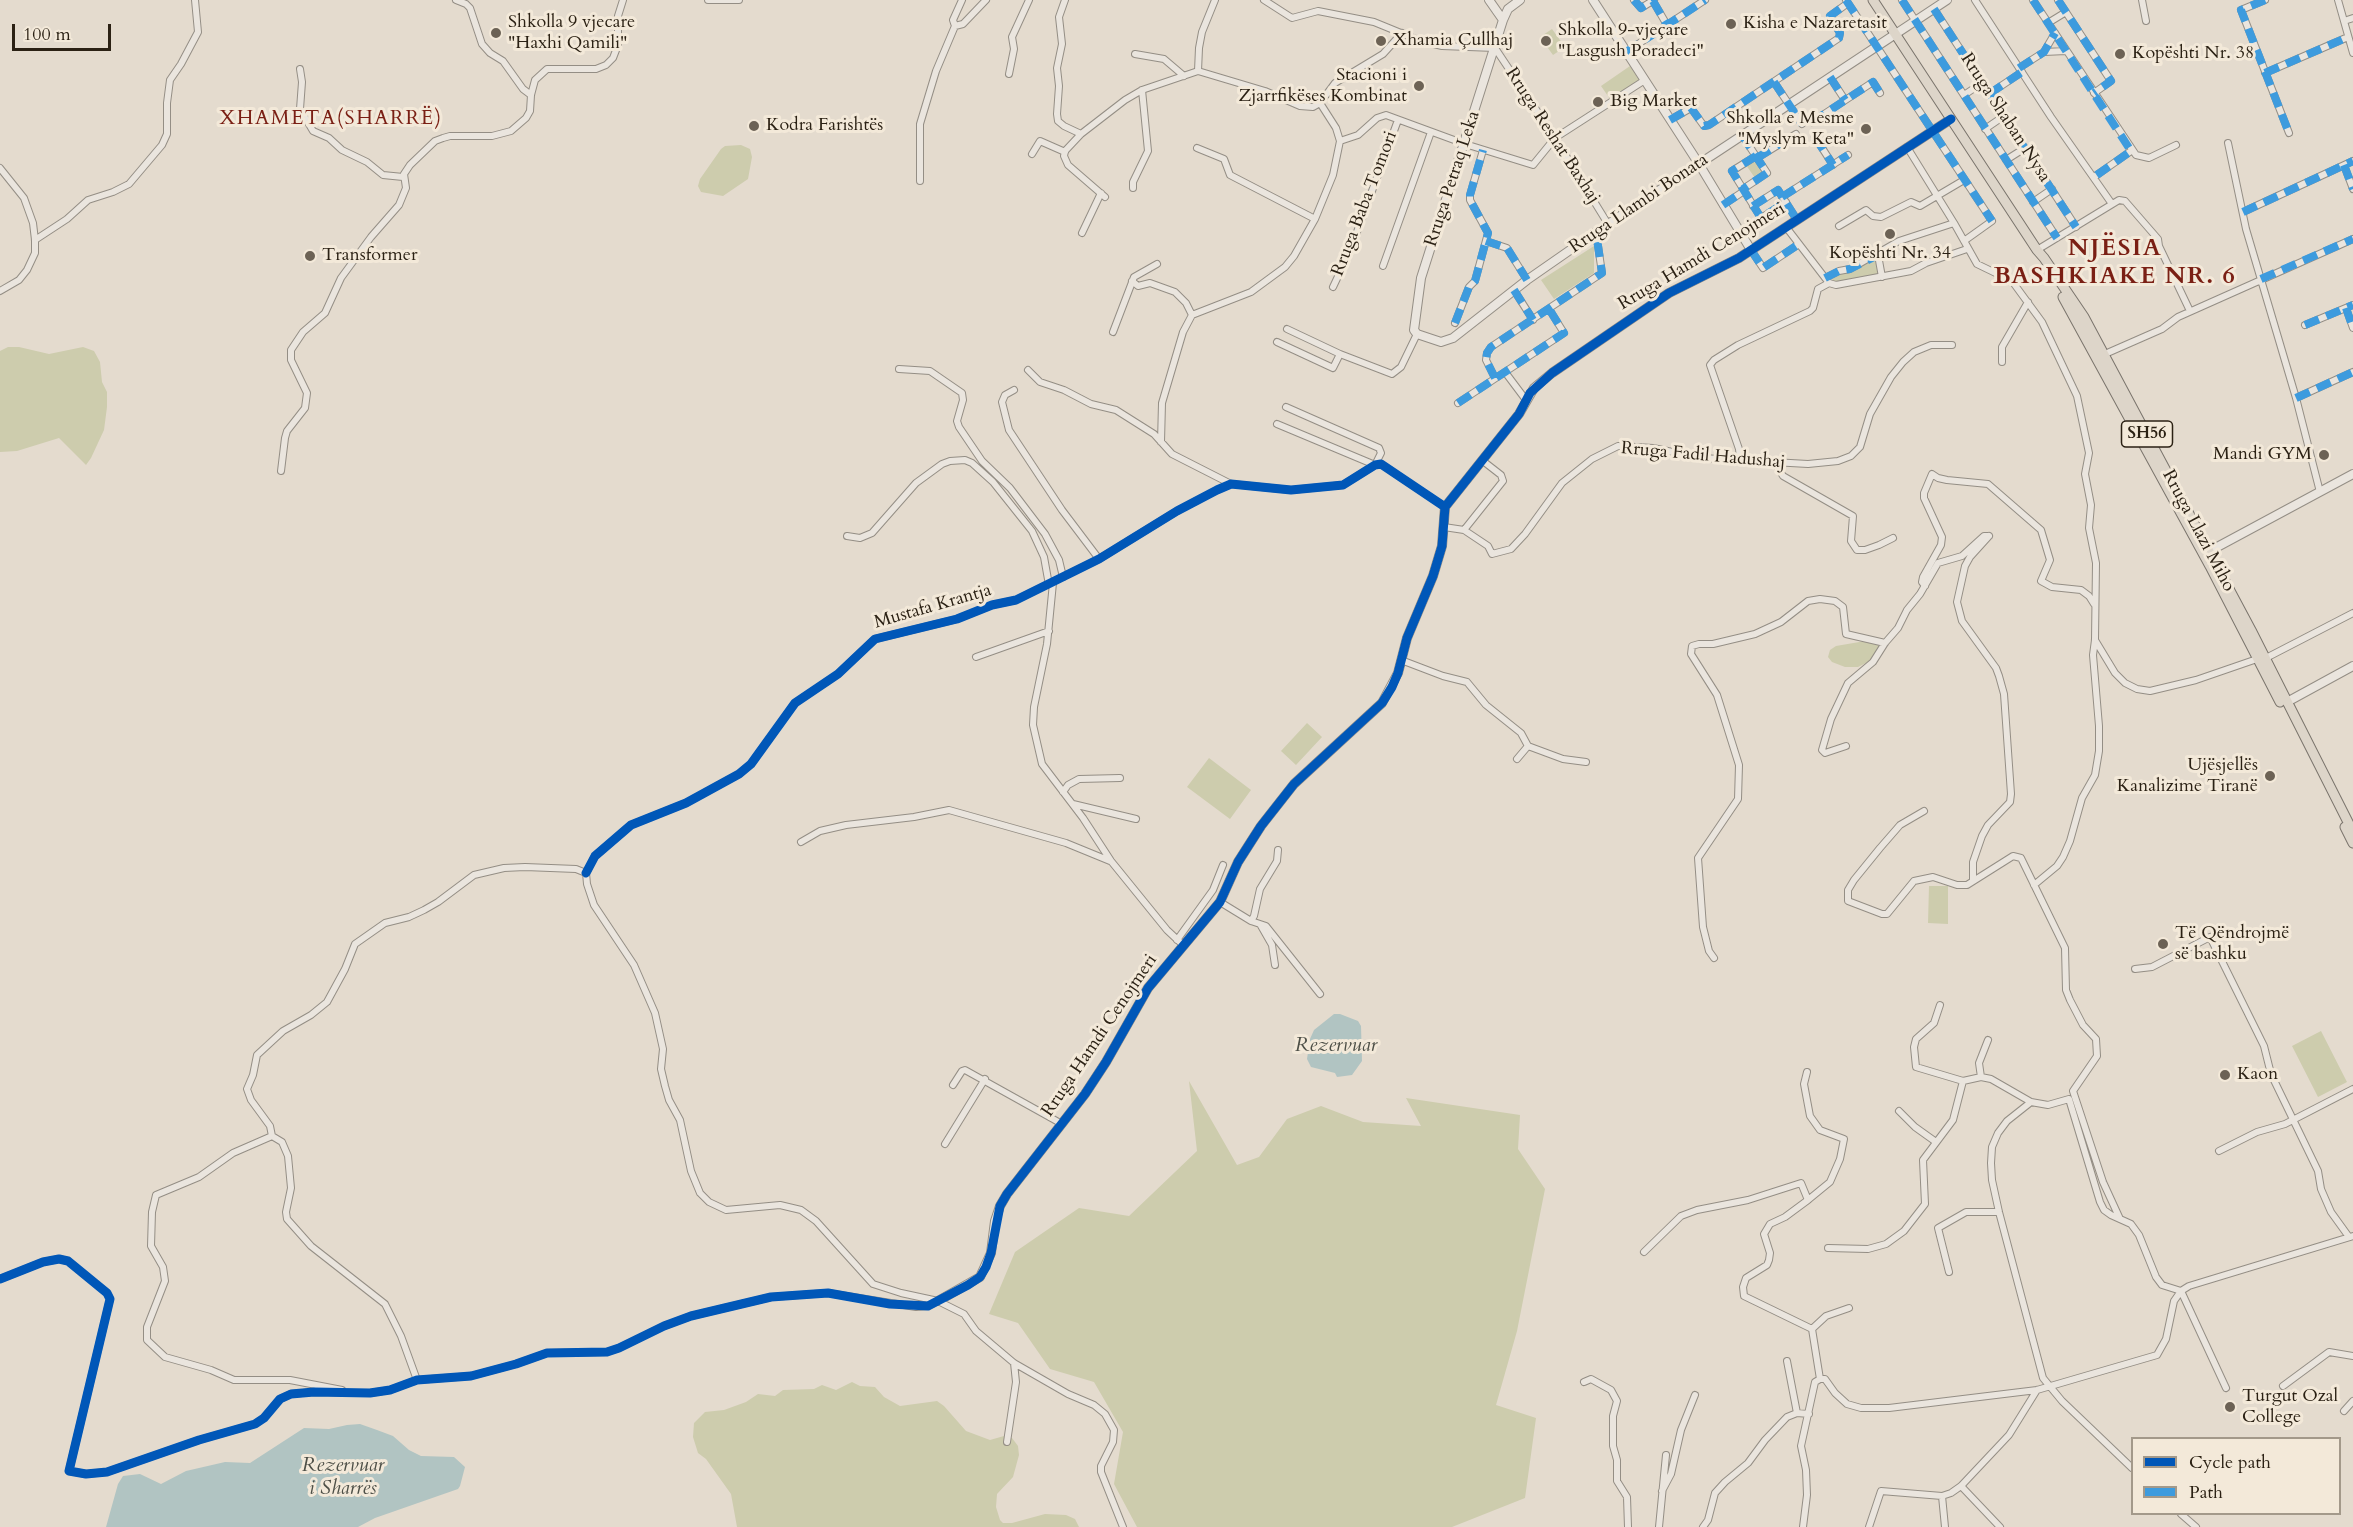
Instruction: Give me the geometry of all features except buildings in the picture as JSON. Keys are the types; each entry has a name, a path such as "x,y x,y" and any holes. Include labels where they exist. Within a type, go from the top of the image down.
{"main road":[{"name":"Rruga Llazi Miho","path":"1873,0 2037,250 2084,317 2206,553"},
{"name":"Rruga Llazi Miho","path":"2037,250 2262,658"},
{"name":"SH56","path":"2262,658 2287,702 2352,836"},
{"name":"SH56","path":"2262,658 2352,836"}],"street":[{"path":"35,240 67,219 88,200 129,184 162,145 167,134 170,80 198,32 195,0"},
{"path":"456,0 470,8 482,44 490,53 503,61 523,89 531,95"},
{"path":"281,471 287,431 305,408 307,393 291,360 291,350 303,332 325,312 341,278 371,237 399,205 406,188 404,177 410,165 435,141 450,136 492,136 511,131 530,111 535,80 547,69 596,69 613,58 618,45 618,16 623,0"},
{"path":"708,0 739,0"},
{"path":"920,181 920,124 936,70 955,26 953,20 962,0"},
{"path":"955,26 963,24 986,0"},
{"path":"1009,74 1014,49 1012,37 1029,0"},
{"path":"1065,0 1059,17 1062,44 1057,68 1059,86 1056,114 1058,121 1064,126 1081,134"},
{"path":"1198,71 1202,33 1215,0"},
{"path":"1264,0 1292,18 1318,11 1374,22 1442,46 1495,48"},
{"path":"1489,0 1503,20"},
{"name":"Rruga Petraq Leka","path":"1417,334 1414,325 1421,279 1503,20 1508,9 1520,0"},
{"path":"1593,0 1763,268 1799,244"},
{"path":"1634,0 1641,8 1653,0 1667,25"},
{"path":"1626,52 1705,0"},
{"path":"1902,0 2057,238"},
{"name":"Rruga Llambi Bonata","path":"1417,334 1441,342 1447,341 1527,280 1596,232 1915,21 1934,5 1947,0"},
{"path":"1975,0 2112,204"},
{"path":"2033,0 2131,151 2136,155 2149,158 2176,145"},
{"path":"2058,0 2111,81 2094,93"},
{"path":"2142,0 2146,21"},
{"path":"2265,0 2241,10 2289,133"},
{"path":"2338,0 2353,53"},
{"path":"1670,120 1691,108 1706,126 1774,82 1839,38 1840,33 1830,16 1847,1 1992,221 1964,241"},
{"name":"Rruga Shaban Nysa","path":"1934,5 2076,227"},
{"path":"2048,23 2066,12"},
{"path":"2344,21 2353,18"},
{"path":"1082,233 1103,195 1068,165 1065,161 1065,152 1071,142 1125,100 1142,90 1198,71 1265,92 1300,106 1313,107 1320,103 1335,83 1383,54 1401,33"},
{"path":"1989,94 2044,52 2055,33"},
{"path":"2265,73 2348,37"},
{"name":"Rruga Reshat Baxhaj","path":"1495,48 1555,138 1608,224"},
{"path":"2044,52 2066,51"},
{"path":"1135,54 1164,59 1184,76"},
{"path":"300,69 302,82 300,109 313,131 330,138 342,150 367,162 383,175 404,177"},
{"path":"1830,77 1845,100"},
{"path":"1340,141 1358,135 1382,116 1533,165 1555,138 1644,80"},
{"path":"1774,82 1802,124"},
{"path":"1812,122 1873,82 1880,93"},
{"path":"1964,95 1982,83"},
{"path":"1133,188 1133,182 1148,151 1142,90"},
{"path":"1161,442 1162,403 1183,332 1192,315 1239,298 1272,278 1294,256 1315,219 1332,176 1340,141 1336,128 1320,103"},
{"path":"1986,129 2004,116"},
{"name":"Rruga Hamdi Cenojmeri","path":"938,1301 980,1277 991,1253 1000,1206 1106,1062 1148,988 1180,942 1220,902 1238,862 1272,812 1294,784 1382,703 1398,673 1407,638 1433,576 1442,546 1445,507 1519,414 1534,388 1552,373 1669,293 1751,250 1951,119"},
{"name":"Rruga Baba Tomori","path":"1333,287 1350,250 1398,120"},
{"path":"1383,266 1431,132"},
{"path":"1796,134 1732,171 1761,218 1784,199 1848,155"},
{"path":"1723,205 1767,173 1742,135"},
{"path":"1815,137 1833,165"},
{"path":"1032,154 1041,141 1065,152"},
{"path":"2228,143 2243,212 2320,492"},
{"path":"1907,147 1977,264 2012,281 2049,334 2077,396 2089,453 2085,474 2091,505 2089,528 2096,563 2093,655 2100,726 2095,775 2082,798 2063,857 2057,866 2034,885"},
{"path":"1197,148 1221,156 1230,175 1315,219"},
{"path":"2006,160 2025,148"},
{"path":"1455,323 1469,286 1475,281 1486,241 1487,229 1470,200 1483,150"},
{"path":"2094,177 2131,151"},
{"path":"2243,212 2353,161"},
{"path":"2344,165 2353,189"},
{"path":"0,168 24,198 33,223 35,240 35,253 27,270 19,279 0,291"},
{"path":"1839,226 1866,210 1874,216 1881,217 1911,202 1920,206 1964,180"},
{"path":"2033,202 2052,189"},
{"path":"1753,206 1778,190 1797,220"},
{"path":"2037,250 2119,200 2125,201 2158,239 2158,246 2190,312"},
{"path":"1740,459 1739,449 1710,365 1714,360 1761,332 1810,311 1818,289 1839,271 1851,269 1899,241 1954,223"},
{"path":"1786,227 1827,281 1836,285 1911,271 1926,262 1967,249"},
{"path":"1495,378 1486,360 1487,352 1491,347 1602,273 1596,232"},
{"path":"2105,354 2162,329 2173,320 2261,279 2353,239"},
{"path":"1486,241 1507,248 1527,280"},
{"path":"1878,255 1882,277"},
{"path":"1113,332 1134,277 1156,264"},
{"path":"1132,282 1138,285 1150,283 1175,292 1186,303 1192,315"},
{"path":"1514,290 1533,320"},
{"path":"2002,362 2002,347 2028,302"},
{"path":"2305,326 2353,305"},
{"path":"2346,308 2353,328"},
{"path":"1458,403 1564,333 1549,309"},
{"path":"1287,329 1388,373 1395,373 1401,367 1417,334"},
{"path":"1277,342 1333,368 1340,354"},
{"name":"Rruga Fadil Hadushaj","path":"1444,526 1464,530 1488,546 1492,554 1510,549 1525,534 1562,483 1592,459 1618,446 1653,448 1702,458 1775,463 1808,464 1838,461 1851,456 1860,447 1870,414 1891,377 1903,362 1914,352 1931,345 1952,345"},
{"path":"899,369 930,371 962,393 963,400 957,421 959,427 982,461 1006,483 1042,530 1059,560 1064,577"},
{"path":"1028,370 1040,382 1064,390 1084,402 1116,410 1154,434 1172,454 1231,484 1291,490 1343,485 1375,465 1381,453 1378,448 1286,406"},
{"path":"1505,372 1526,400"},
{"path":"2296,398 2353,372"},
{"path":"1014,390 1005,394 1002,402 1008,430 1062,510 1100,559"},
{"path":"1277,424 1375,465 1384,465 1445,507"},
{"path":"847,536 860,538 872,533 916,483 942,464 965,460 972,463 993,482 1032,531 1044,557 1051,584 1048,631 1034,707 1033,725 1042,764 1053,781 1064,792 1110,861 1180,942 1213,890 1223,865"},
{"path":"1464,530 1503,481 1501,475 1483,461"},
{"path":"1775,463 1783,477 1853,516 1851,541 1857,549 1865,550 1893,538"},
{"path":"1925,586 1922,582 1923,577 1941,545 1942,537 1923,493 1932,474 1947,480 1988,484 2041,530 2050,560 2040,581 2052,586 2081,590 2089,596 2094,605"},
{"path":"2206,553 2353,474"},
{"name":"Mustafa Krantja","path":"586,873 595,856 631,825 686,803 739,774 751,764 795,703 838,674 875,639 887,634 957,619 992,605 1016,600 1100,559 1177,511 1231,484"},
{"path":"1846,746 1826,753 1822,750 1831,719 1848,682 1873,662 1898,628 1907,610 1940,561 1962,556 1984,536 1989,536 1965,566 1957,602 1962,621 1996,668 1999,676 2004,694 2012,794 2010,802 1988,825 1982,836 1973,862 1973,880"},
{"path":"1714,958 1709,951 1703,927 1698,858 1738,799 1738,765 1718,695 1691,654 1692,646 1713,644 1755,634 1781,622 1808,601 1820,598 1835,601 1843,607 1846,634 1885,643"},
{"path":"2095,640 2115,673 2125,683 2150,690 2196,680 2262,658 2353,613"},
{"path":"976,657 1048,631"},
{"path":"1401,660 1443,676 1467,682 1486,705 1521,733 1528,746 1563,759 1586,762"},
{"path":"2287,702 2352,669"},
{"path":"1517,759 1528,746"},
{"path":"1064,792 1078,778 1120,778"},
{"path":"1072,804 1136,819"},
{"path":"801,842 820,831 846,825 950,810 1066,843 1110,861"},
{"path":"1924,811 1900,825 1854,880 1848,890 1848,901 1882,915 1892,910 1914,881 1933,877 1957,885 1967,885 2013,856 2018,856 2065,948 2066,990 2070,1000 2083,1025 2096,1039 2097,1056 2073,1091 2103,1182 2120,1219"},
{"path":"1251,921 1260,889 1277,861 1278,850"},
{"path":"417,1380 401,1336 385,1304 312,1246 287,1219 286,1212 291,1188 288,1156 282,1142 272,1136 270,1126 251,1100 248,1089 257,1055 283,1031 311,1015 327,1002 345,969 355,944 385,924 409,917 438,902 474,875 504,868 576,869 586,873 594,905 634,965 655,1013 663,1049 661,1069 665,1086 669,1100 680,1120 691,1171 700,1193 709,1202 726,1210 780,1204 801,1209 816,1221 873,1284 938,1301 964,1314 976,1331 1014,1363 1068,1394 1094,1405 1111,1422 1114,1437 1101,1466 1101,1472 1123,1527"},
{"path":"1220,902 1251,921 1266,926 1320,994"},
{"path":"1260,924 1272,945 1275,965"},
{"path":"1803,1527 1807,1495 1806,1470 1801,1446 1815,1382 1820,1379 1825,1379 1847,1404 1862,1408 1888,1408 2037,1390 2157,1355 2166,1339 2174,1301 2181,1292 2214,1278 2351,1236 2331,1212 2320,1189 2318,1171 2271,1074 2264,1046 2210,937 2158,964 2135,969"},
{"path":"1940,1005 1934,1023 1916,1039 1914,1047 1916,1067 1963,1081 1981,1077 2008,1088 2031,1102 2048,1105 2069,1099 2104,1210 2131,1224 2139,1235 2156,1277 2162,1285 2181,1292 2226,1388"},
{"path":"1981,1077 1979,1063 1988,1040"},
{"path":"953,1085 965,1070 985,1079 1062,1124"},
{"path":"1807,1072 1804,1084 1810,1116 1820,1130 1842,1137 1845,1143 1830,1182 1785,1217 1770,1224 1764,1234 1770,1253 1767,1265 1746,1278 1743,1287 1744,1296 1812,1329"},
{"path":"945,1144 985,1079"},
{"path":"1828,1248 1868,1249 1886,1244 1904,1231 1925,1204 1923,1160 1953,1120 1963,1081"},
{"path":"2219,1151 2258,1132 2294,1120 2353,1089"},
{"path":"2031,1102 2007,1121 1992,1147 1992,1180 2043,1378 2048,1386 2131,1466"},
{"path":"1899,1111 1915,1127 1936,1142"},
{"path":"272,1136 233,1153 199,1176 156,1195 152,1212 151,1246 163,1267 165,1281 147,1327 147,1341 165,1357 211,1370 234,1380 297,1380 358,1394"},
{"path":"1644,1252 1681,1216 1697,1210 1748,1200 1801,1182 1808,1200"},
{"path":"1949,1272 1938,1228 1966,1212 2000,1212"},
{"path":"0,1279 43,1262 59,1259 68,1261 107,1293 110,1299 69,1471 86,1474 107,1472 199,1440 244,1429 264,1418 280,1399 291,1394 308,1392 358,1394 390,1390 417,1380 451,1380 471,1376 547,1353 607,1352 691,1316 771,1297 828,1293 916,1306 928,1306 938,1301"},
{"path":"1812,1329 1826,1316 1849,1308"},
{"path":"1812,1329 1820,1379"},
{"path":"2283,1386 2329,1352 2353,1356"},
{"path":"1787,1361 1797,1413"},
{"path":"1007,1442 1016,1382 1014,1363"},
{"path":"1584,1382 1591,1379 1611,1390 1617,1401 1613,1416 1613,1446 1617,1460 1617,1481 1627,1497 1628,1527"},
{"path":"1869,1527 1881,1491 1942,1496 1961,1486 2009,1435 2037,1390"},
{"path":"1662,1491 1671,1474 1681,1430 1695,1395"},
{"path":"2344,1411 2353,1401"},
{"path":"1703,1527 1708,1520 1715,1493 1725,1482 1748,1463 1765,1440 1787,1417 1797,1413 1809,1414"},
{"path":"1659,1527 1666,1455"},
{"path":"1961,1486 2000,1527"},
{"path":"1942,1496 1945,1527"},
{"path":"2182,1515 2196,1527"}],"green space":[{"path":"1552,29 1565,47 1553,55 1540,37"},
{"path":"1630,66 1639,80 1610,99 1601,86"},
{"path":"741,145 750,149 752,157 748,179 723,196 701,192 698,186 700,179 721,149 725,146"},
{"path":"1754,159 1763,173 1755,178 1746,165"},
{"path":"1594,246 1594,273 1554,299 1541,280"},
{"path":"1875,260 1878,272 1875,276 1835,282 1832,279 1838,273 1851,271"},
{"path":"8,347 19,347 49,354 83,347 94,351 100,362 102,382 107,392 107,407 104,430 86,465 59,438 17,451 0,452 0,351"},
{"path":"1871,640 1882,644 1870,661 1858,667 1845,667 1832,662 1828,657 1830,650 1836,646"},
{"path":"1307,723 1322,737 1296,765 1281,751"},
{"path":"1209,758 1251,790 1230,819 1187,787"},
{"path":"1929,886 1948,886 1948,924 1928,923"},
{"path":"2321,1031 2347,1082 2318,1097 2292,1046"},
{"path":"1189,1081 1237,1165 1259,1157 1287,1119 1321,1106 1363,1122 1421,1126 1406,1098 1520,1115 1518,1149 1545,1189 1517,1331 1496,1405 1536,1418 1525,1498 1452,1527 1137,1527 1114,1484 1123,1432 1094,1382 1050,1369 1018,1323 989,1314 1015,1252 1079,1208 1129,1216 1197,1151"},
{"path":"852,1382 860,1386 875,1387 884,1397 900,1406 937,1401 966,1431 990,1440 1004,1436 1012,1438 1018,1446 1019,1455 1013,1477 997,1494 996,1507 1000,1520 1003,1523 1012,1523 1045,1514 1066,1515 1075,1519 1079,1527 737,1527 731,1494 706,1459 698,1453 693,1437 694,1423 705,1412 724,1410 746,1402 758,1394 775,1396 783,1390 814,1389 822,1385 836,1390"}],"water":[{"name":"Rezervuar","path":"1334,1014 1358,1021 1361,1026 1362,1061 1352,1075 1337,1077 1335,1073 1311,1067 1307,1059 1314,1030"},
{"name":"Rezervuar i Sharrës","path":"360,1424 393,1436 409,1450 421,1456 454,1457 465,1467 460,1486 458,1489 375,1518 358,1527 106,1527 118,1484 123,1476 140,1474 161,1484 186,1471 225,1462 250,1463 304,1428 329,1429"}],"marked path":[{"path":"1634,0 1641,8 1654,0"},
{"path":"1626,52 1705,0"},
{"path":"1846,0 1992,221"},
{"path":"1902,0 2057,238"},
{"path":"2033,0 2131,151 2094,177"},
{"path":"2058,0 2111,81 2094,93"},
{"path":"2265,0 2241,10 2289,133"},
{"path":"1653,1 1667,25"},
{"path":"1670,120 1691,108 1704,126 1709,125 1839,38 1840,33 1830,16 1848,3"},
{"path":"1934,9 2076,227"},
{"path":"2019,68 2044,52 2055,33"},
{"path":"2265,73 2348,37"},
{"path":"1989,94 2022,72"},
{"path":"1830,77 1845,100"},
{"path":"1774,82 1802,124"},
{"path":"1812,122 1873,82 1880,93"},
{"path":"1757,158 1796,134"},
{"path":"1742,135 1767,173 1743,189"},
{"path":"1815,137 1833,165"},
{"path":"1455,323 1469,287 1475,281 1488,233 1470,200 1483,150"},
{"path":"1782,197 1848,155"},
{"path":"1756,156 1732,171 1761,218 1786,202"},
{"path":"2243,212 2353,161"},
{"path":"2344,165 2353,189"},
{"path":"1753,206 1778,190 1797,220"},
{"path":"1723,205 1744,191"},
{"path":"1495,378 1486,360 1491,347 1602,273 1596,232"},
{"path":"2261,279 2353,239"},
{"path":"1486,241 1507,248 1527,280"},
{"path":"1751,250 1763,268 1799,244"},
{"path":"1825,278 1878,255"},
{"path":"1514,290 1533,320"},
{"path":"2305,325 2353,305"},
{"path":"2346,308 2353,328"},
{"path":"1458,403 1564,333 1549,309"},
{"path":"2296,398 2353,372"}],"cycle path":[{"path":"0,1279 43,1262 59,1259 68,1261 107,1293 110,1299 69,1471 86,1474 107,1472 199,1440 255,1424 264,1418 280,1399 291,1394 370,1393 390,1390 417,1380 471,1376 547,1353 607,1352 691,1316 771,1297 828,1293 890,1304 928,1306 968,1285 980,1277 986,1267 1000,1206 1007,1194 1085,1094 1148,988 1220,902 1238,862 1261,826 1294,784 1382,703 1398,673 1407,638 1433,576 1442,546 1445,507 1519,414 1530,393 1552,373 1669,293 1739,258 1951,119"},
{"path":"586,873 595,856 631,825 686,803 739,774 751,764 795,703 838,674 875,639 957,619 992,605 1016,600 1099,559 1177,511 1231,484 1291,490 1343,485 1375,465 1381,464 1445,507"}],"place":[{"name":"Kisha e Nazaretasit","path":"1731,24"},
{"name":"Shkolla 9 vjecare \"Haxhi Qamili\"","path":"496,33"},
{"name":"Xhamia Çullhaj","path":"1381,41"},
{"name":"Shkolla 9-vjeçare \"Lasgush Poradeci\"","path":"1546,41"},
{"name":"Kopështi Nr. 38","path":"2120,54"},
{"name":"Stacioni i Zjarrfikëses Kombinat","path":"1419,86"},
{"name":"Big Market","path":"1598,102"},
{"name":"Kodra Farishtës","path":"754,126"},
{"name":"Shkolla e Mesme \"Myslym Keta\"","path":"1866,129"},
{"name":"Kopështi Nr. 34","path":"1890,234"},
{"name":"Transformer","path":"310,256"},
{"name":"Mandi GYM","path":"2324,455"},
{"name":"Ujësjellës Kanalizime Tiranë","path":"2270,776"},
{"name":"Të Qëndrojmë së bashku","path":"2163,944"},
{"name":"Kaon","path":"2225,1075"},
{"name":"Turgut Ozal College","path":"2230,1407"}],"district":[{"name":"XHAMETA(SHARRË)","path":"331,119"},
{"name":"NJËSIA BASHKIAKE NR. 6","path":"2115,263"}]}
